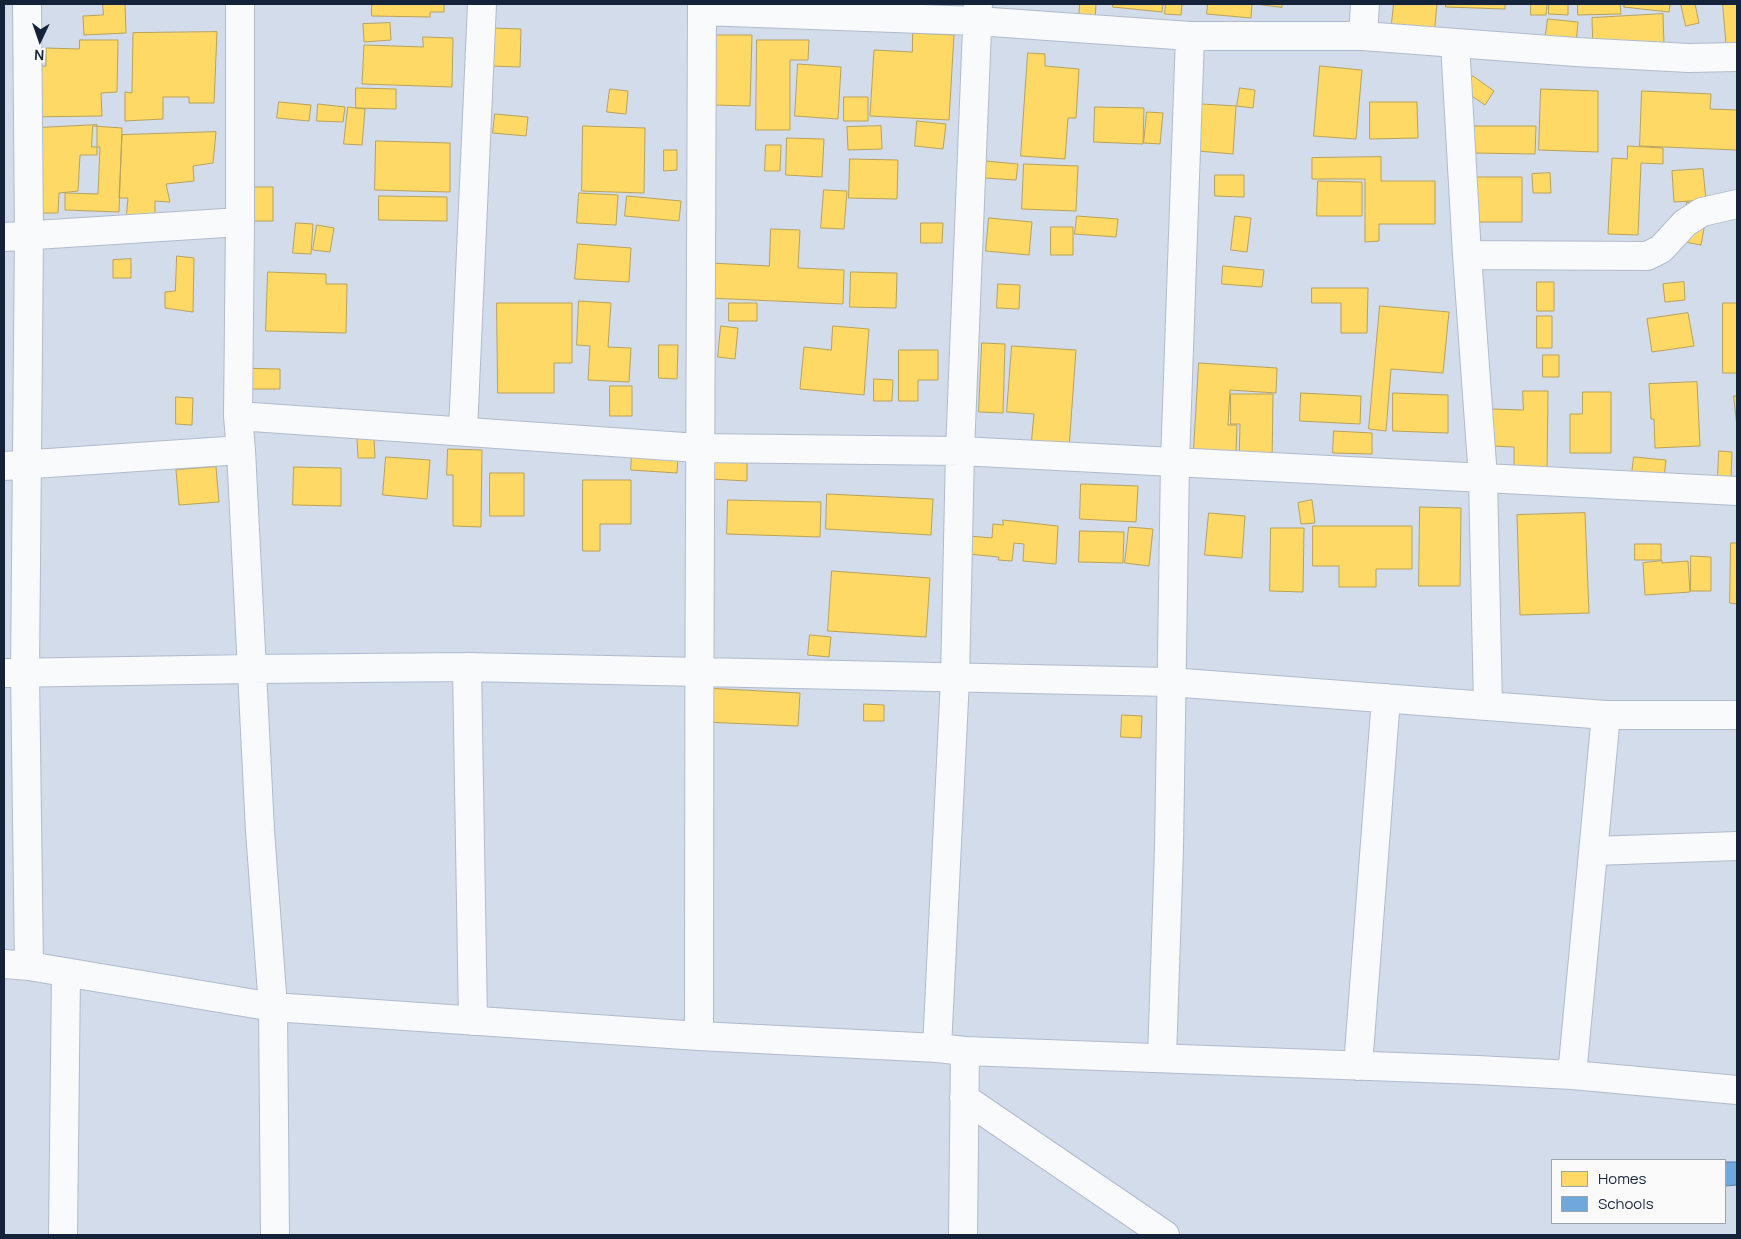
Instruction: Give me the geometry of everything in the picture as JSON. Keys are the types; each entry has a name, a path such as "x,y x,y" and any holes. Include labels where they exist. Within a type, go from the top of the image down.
{"street":[{"path":"27,4 16,236 14,672 17,965 273,1007 699,1036 965,1051 1572,1075 1737,1090"},
{"path":"240,4 238,416 253,669 260,831 273,1007 275,1235"},
{"path":"463,431 482,4"},
{"path":"1363,36 1365,4"},
{"path":"699,1036 700,673 698,448 702,7 977,12 1190,36 1363,36 1455,44 1689,58 1737,57"},
{"path":"937,1048 955,679 960,450 977,12"},
{"path":"1162,1058 1169,848 1170,682 1175,462 1190,36"},
{"path":"1455,44 1467,255 1483,478 1488,706"},
{"path":"1467,255 1647,256 1661,248 1685,223 1702,212 1737,204"},
{"path":"16,236 240,222"},
{"path":"238,416 698,448 960,450 1737,491"},
{"path":"16,466 241,450"},
{"path":"14,672 467,667 955,679 1170,682 1606,715 1737,716"},
{"path":"467,667 473,1021"},
{"path":"1358,1066 1386,698"},
{"path":"1572,1075 1606,715"},
{"path":"1594,851 1737,846"},
{"path":"63,1235 66,973"},
{"path":"963,1235 965,1051"},
{"path":"964,1098 1166,1235"}],"building: Homes":[{"path":"103,4 125,4 126,33 84,35 83,16 103,15"},
{"path":"372,4 444,4 444,12 430,12 430,17 372,16"},
{"path":"1080,4 1096,4 1095,21 1079,20"},
{"path":"1113,4 1163,4 1162,12 1113,7"},
{"path":"1166,4 1182,4 1181,15 1165,14"},
{"path":"1208,4 1252,4 1251,18 1207,14"},
{"path":"1255,4 1282,4 1282,7"},
{"path":"1394,4 1437,4 1434,36 1391,32"},
{"path":"1446,4 1505,4 1505,9 1446,7"},
{"path":"1531,4 1547,4 1546,15 1531,15"},
{"path":"1549,4 1568,4 1568,15 1549,14"},
{"path":"1578,4 1620,4 1621,14 1578,15"},
{"path":"1625,4 1670,4 1669,12 1624,7"},
{"path":"1681,4 1695,4 1699,23 1686,26"},
{"path":"1723,4 1737,4 1737,51 1727,51"},
{"path":"1663,14 1664,46 1593,50 1592,18"},
{"path":"1548,19 1578,22 1576,44 1545,41"},
{"path":"390,23 391,40 364,42 363,24"},
{"path":"491,28 521,29 520,67 490,66"},
{"path":"217,32 214,103 189,103 189,97 163,97 163,119 125,121 125,92 132,93 133,33"},
{"path":"913,33 954,35 949,120 870,116 874,50 912,52"},
{"path":"715,35 752,35 750,106 714,105"},
{"path":"423,37 453,38 452,87 362,84 364,45 423,47"},
{"path":"80,40 118,40 117,92 101,93 102,116 27,117 27,67 46,66 46,48 79,49"},
{"path":"757,40 809,40 808,60 790,60 790,130 756,130"},
{"path":"1028,53 1045,54 1045,66 1079,69 1076,118 1068,118 1065,159 1021,156"},
{"path":"798,64 841,67 838,119 795,116"},
{"path":"1320,66 1362,70 1356,139 1314,136"},
{"path":"1473,76 1494,91 1485,105 1463,90"},
{"path":"356,88 396,89 396,109 356,108"},
{"path":"1240,88 1255,90 1253,108 1237,106"},
{"path":"610,89 628,91 626,114 607,112"},
{"path":"1541,89 1598,91 1598,152 1539,150"},
{"path":"1642,91 1711,94 1710,109 1737,110 1737,150 1640,146"},
{"path":"844,97 868,97 868,121 844,121"},
{"path":"279,102 311,105 309,121 277,118"},
{"path":"1370,102 1417,102 1418,138 1370,139"},
{"path":"318,104 345,107 343,122 317,121"},
{"path":"1202,104 1236,106 1233,154 1198,151"},
{"path":"348,107 365,109 362,145 344,144"},
{"path":"1095,107 1144,108 1143,144 1094,142"},
{"path":"1147,112 1163,113 1160,144 1144,143"},
{"path":"495,114 528,117 526,136 493,133"},
{"path":"917,121 946,124 943,149 915,146"},
{"path":"97,125 97,155 80,155 78,191 59,193 58,213 38,213 37,128"},
{"path":"93,126 122,128 119,212 65,210 65,193 98,194 100,147 92,147"},
{"path":"583,126 645,128 644,193 582,191"},
{"path":"881,126 882,149 848,150 847,127"},
{"path":"1473,126 1536,126 1535,154 1472,153"},
{"path":"216,132 213,163 193,166 194,181 166,184 170,202 155,201 155,219 126,220 128,198 119,198 122,135"},
{"path":"787,138 824,139 822,177 786,175"},
{"path":"376,141 450,143 450,192 375,190"},
{"path":"766,145 781,145 780,171 765,171"},
{"path":"1628,146 1663,148 1663,164 1641,163 1638,235 1608,234 1612,158 1627,159"},
{"path":"664,150 677,150 677,170 664,171"},
{"path":"1381,157 1381,181 1435,181 1435,224 1379,224 1379,241 1365,242 1365,179 1312,179 1312,158"},
{"path":"850,159 898,160 897,199 849,198"},
{"path":"985,161 1018,164 1016,180 985,178"},
{"path":"1024,164 1078,166 1076,211 1022,209"},
{"path":"1703,169 1706,200 1674,202 1672,171"},
{"path":"1550,173 1551,193 1533,193 1532,174"},
{"path":"1215,175 1244,175 1244,197 1215,196"},
{"path":"1476,177 1522,177 1522,222 1476,222"},
{"path":"1318,181 1362,182 1362,216 1317,216"},
{"path":"248,187 273,187 273,221 248,221"},
{"path":"824,190 847,191 844,229 821,228"},
{"path":"579,193 618,195 616,225 577,223"},
{"path":"379,196 447,197 447,221 379,220"},
{"path":"627,196 681,201 679,221 625,216"},
{"path":"1687,202 1708,206 1701,245 1680,241"},
{"path":"1077,216 1118,219 1116,237 1075,234"},
{"path":"1235,216 1251,218 1247,252 1231,250"},
{"path":"989,218 1032,222 1029,255 986,251"},
{"path":"296,223 313,224 311,254 293,253"},
{"path":"921,223 943,223 942,243 921,243"},
{"path":"317,225 334,228 330,252 313,250"},
{"path":"1051,227 1073,227 1073,255 1051,255"},
{"path":"771,229 800,230 798,268 844,270 843,304 708,298 710,263 769,266"},
{"path":"578,244 631,248 629,282 575,279"},
{"path":"177,256 194,258 193,312 165,308 165,292 175,291"},
{"path":"131,259 131,278 113,278 113,260"},
{"path":"1223,266 1264,270 1262,287 1222,284"},
{"path":"268,272 326,274 326,284 347,284 346,333 266,331"},
{"path":"851,272 897,273 896,308 850,307"},
{"path":"1537,282 1554,282 1554,311 1537,311"},
{"path":"1684,282 1685,300 1665,302 1663,284"},
{"path":"998,284 1020,285 1019,309 997,308"},
{"path":"1312,288 1368,288 1367,333 1341,333 1341,303 1312,303"},
{"path":"579,301 611,303 608,347 631,348 629,382 588,380 590,346 577,345"},
{"path":"497,303 572,303 572,363 554,363 554,393 498,393"},
{"path":"729,303 757,303 757,321 729,321"},
{"path":"1723,303 1737,303 1737,373 1723,373"},
{"path":"1380,306 1449,312 1443,373 1391,369 1386,431 1369,429"},
{"path":"1688,313 1694,346 1652,352 1647,319"},
{"path":"1537,316 1552,316 1552,348 1537,348"},
{"path":"721,326 738,328 735,359 718,357"},
{"path":"833,326 869,329 864,395 800,389 804,347 831,350"},
{"path":"982,343 1005,344 1003,413 979,412"},
{"path":"659,345 678,345 677,379 659,378"},
{"path":"1012,346 1076,350 1069,448 1031,446 1034,414 1007,412"},
{"path":"899,350 938,350 938,380 918,380 918,401 899,401"},
{"path":"1543,355 1559,355 1559,377 1543,377"},
{"path":"1199,363 1277,368 1276,393 1230,390 1228,425 1237,425 1236,452 1194,449"},
{"path":"236,368 280,369 280,389 236,389"},
{"path":"874,379 893,380 892,401 874,401"},
{"path":"1697,382 1700,446 1655,448 1654,419 1651,419 1649,384"},
{"path":"610,386 632,386 632,416 610,416"},
{"path":"1523,391 1548,391 1547,473 1514,473 1514,447 1492,446 1492,409 1523,410"},
{"path":"1583,392 1611,392 1611,453 1570,453 1570,414 1582,414"},
{"path":"1301,393 1361,396 1360,424 1300,421"},
{"path":"1393,393 1448,395 1448,433 1393,431"},
{"path":"1231,394 1273,394 1272,464 1239,464 1240,424 1231,424"},
{"path":"1734,396 1737,396 1737,427"},
{"path":"176,397 193,398 192,425 176,424"},
{"path":"1334,431 1372,433 1372,454 1333,453"},
{"path":"374,438 375,458 358,458 357,439"},
{"path":"448,449 482,450 481,527 453,526 453,475 447,475"},
{"path":"1719,451 1732,452 1731,478 1718,478"},
{"path":"632,453 678,456 677,473 631,470"},
{"path":"386,457 430,460 427,499 383,495"},
{"path":"1634,457 1666,460 1664,477 1632,474"},
{"path":"711,461 747,463 747,481 711,479"},
{"path":"216,467 219,502 179,505 176,470"},
{"path":"294,467 341,468 341,506 293,505"},
{"path":"490,473 524,473 524,516 490,516"},
{"path":"583,480 631,480 631,524 600,524 600,551 583,551"},
{"path":"1081,484 1138,486 1136,522 1080,519"},
{"path":"827,494 933,499 931,535 826,529"},
{"path":"728,500 821,502 820,537 727,534"},
{"path":"1312,500 1315,523 1301,524 1298,503"},
{"path":"1420,507 1461,508 1460,586 1419,586"},
{"path":"1209,513 1245,516 1242,558 1205,555"},
{"path":"1585,513 1589,613 1520,615 1517,515"},
{"path":"1003,520 1058,526 1056,564 1023,561 1024,544 1014,543 1012,561 998,560 999,557 968,554 969,536 992,538 993,524 1003,525"},
{"path":"1313,526 1412,526 1412,569 1376,569 1376,587 1339,587 1339,566 1313,566"},
{"path":"1129,527 1153,529 1149,566 1125,563"},
{"path":"1271,528 1304,528 1303,592 1270,591"},
{"path":"1080,531 1124,532 1123,563 1079,562"},
{"path":"1731,543 1737,543 1737,604 1730,603"},
{"path":"1635,544 1661,544 1661,560 1635,560"},
{"path":"1691,556 1711,557 1711,591 1691,591"},
{"path":"1662,561 1662,563 1688,561 1690,592 1645,595 1643,563"},
{"path":"832,571 930,578 926,637 828,631"},
{"path":"810,635 831,637 829,657 808,655"},
{"path":"705,688 800,693 798,726 703,722"},
{"path":"864,704 884,705 884,721 864,721"},
{"path":"1122,715 1142,716 1141,738 1121,737"}],"building: Schools":[{"path":"1726,1162 1737,1162 1737,1185 1726,1186"}]}
